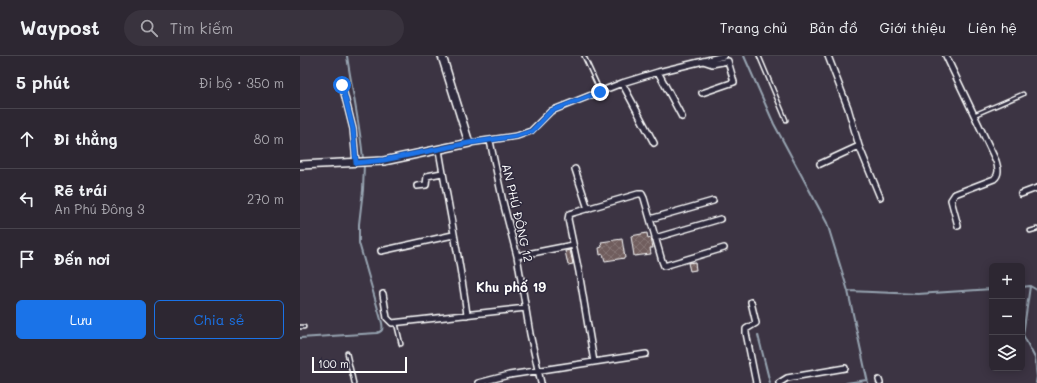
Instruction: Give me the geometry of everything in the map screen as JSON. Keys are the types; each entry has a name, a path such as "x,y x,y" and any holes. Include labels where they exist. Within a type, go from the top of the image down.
{"street":[{"path":"442,56 469,143"},
{"path":"300,165 384,160 469,143 517,136 532,131 551,111 622,83 658,72 724,56"},
{"path":"828,56 848,108 859,146 880,197"},
{"path":"946,56 973,116 996,161 998,174 994,179 955,194 952,197 951,200 958,226"},
{"path":"702,61 712,64 728,61 734,82 702,93"},
{"path":"658,72 682,116"},
{"path":"622,83 654,143"},
{"path":"342,85 353,129 358,162"},
{"name":"AN PHÚ ĐÔNG 12","path":"490,141 503,202 517,256 541,383"},
{"path":"820,164 859,146"},
{"path":"439,150 453,235 461,271 467,315"},
{"path":"575,169 588,208"},
{"path":"417,186 426,185 427,176 442,172"},
{"path":"1021,194 1037,188"},
{"path":"594,362 568,215 588,208 642,194 664,266 724,248"},
{"path":"650,219 713,201"},
{"path":"655,238 720,219"},
{"path":"381,251 453,235"},
{"path":"517,256 573,245"},
{"path":"383,294 388,321 392,323 526,308"},
{"path":"751,302 756,323 746,329 746,333 756,383"},
{"path":"478,383 509,375 646,354"},
{"path":"779,383 787,378 845,368"}],"lane":[{"path":"584,56 600,92"},
{"path":"759,56 786,120"},
{"path":"973,116 1022,94"},
{"path":"1030,231 1037,229"},
{"path":"396,323 401,344"},
{"path":"347,353 354,383"}],"building":[{"path":"647,233 648,239 651,238 653,248 650,248 651,254 634,256 631,236"},
{"path":"622,239 625,258 605,261 603,254 600,255 599,248 602,247 601,242"},
{"path":"570,250 573,264 568,265 565,251"},
{"path":"695,262 696,270 690,271 688,263"}],"waterway":[{"path":"347,56 363,159"},
{"path":"744,56 774,124 827,223 848,291 868,383"},
{"path":"300,338 377,333 382,330 382,323 359,243 359,224 364,164"},
{"path":"1030,286 1023,335 1035,358 1037,377 1036,383"},
{"path":"1025,287 1030,286 1037,290"},
{"path":"848,291 918,294 989,289"},
{"path":"758,335 770,383"},
{"path":"846,383 867,380"}],"district":[{"name":"Khu phố 19","path":"511,287"}],"route":[{"path":"342,85 348,104 353,129 356,163 384,160 469,143 517,136 532,131 551,111 600,92"}]}
